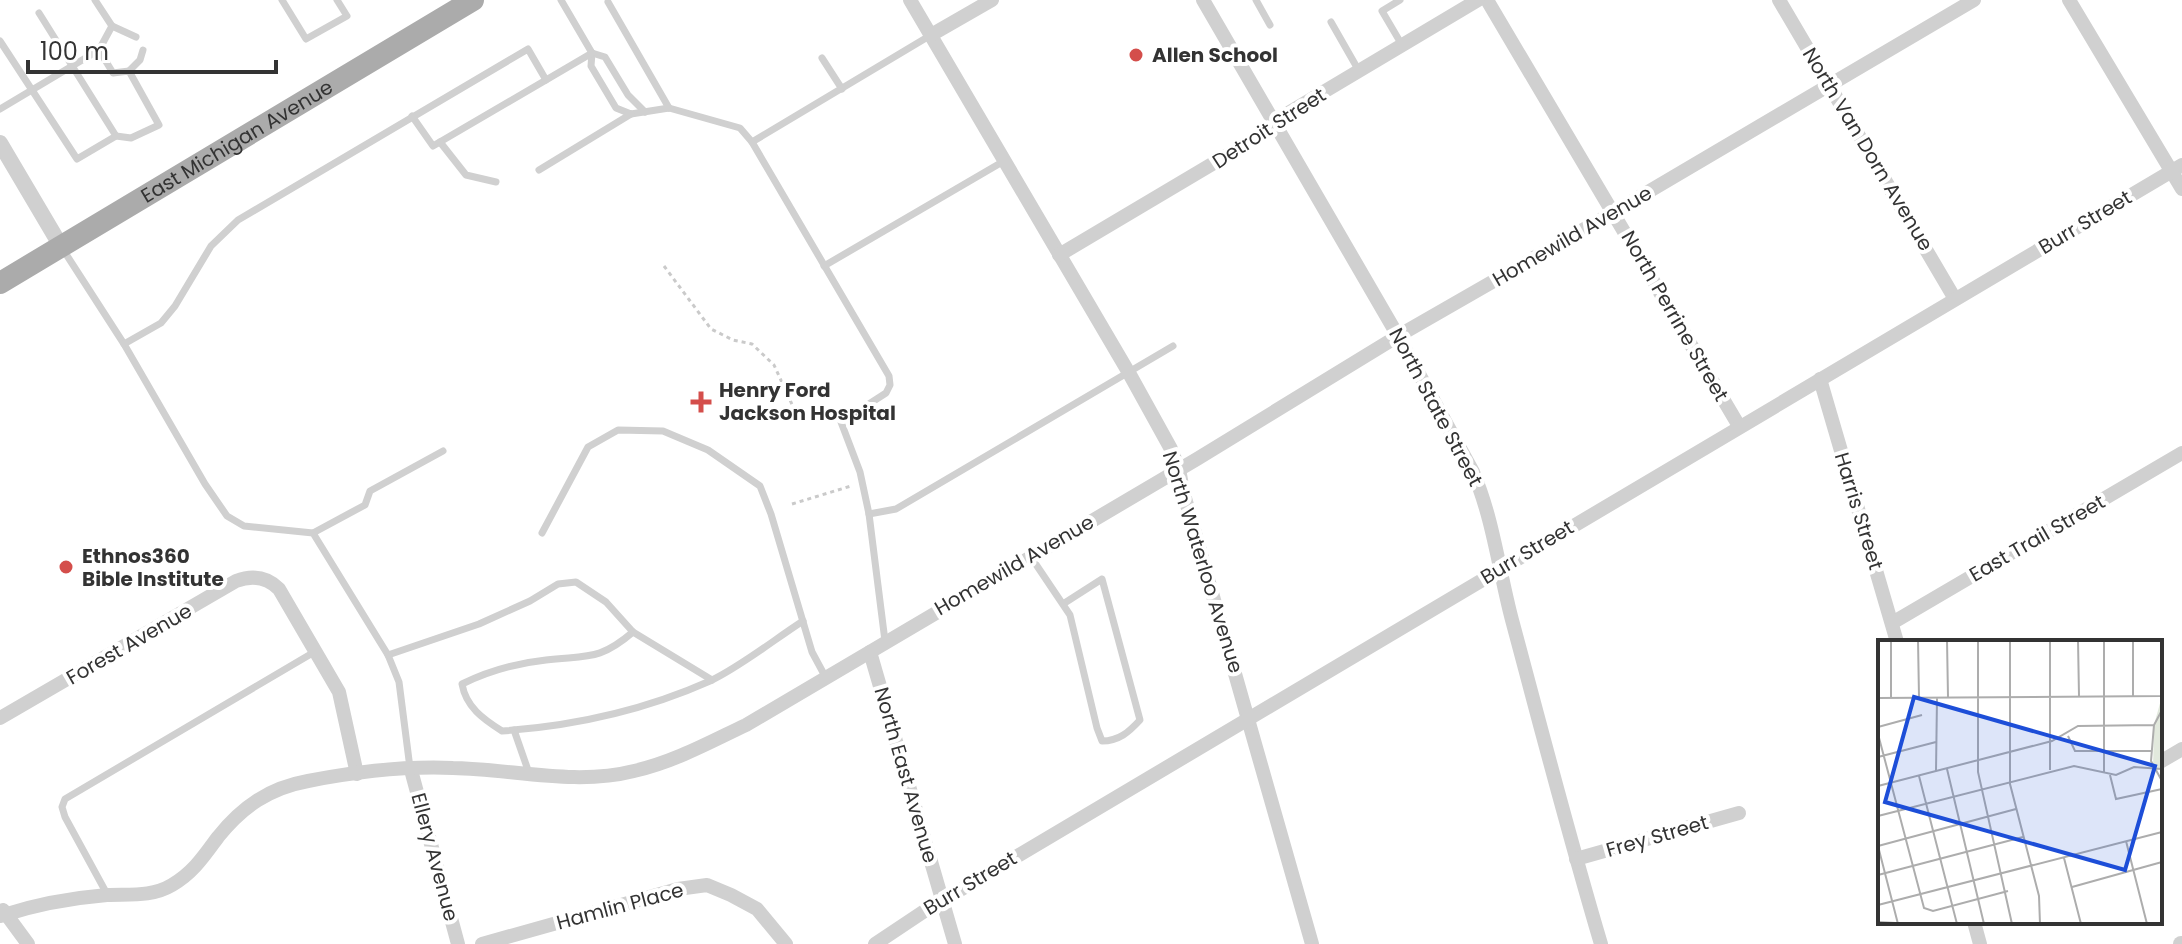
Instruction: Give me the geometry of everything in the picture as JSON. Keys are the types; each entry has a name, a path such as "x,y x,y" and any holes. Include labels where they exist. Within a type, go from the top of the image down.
{"main road":[{"name":"East Michigan Avenue","path":"0,283 473,0"}],"street":[{"name":"North Waterloo Avenue","path":"910,0 1171,449 1312,944"},
{"path":"931,35 992,0"},
{"name":"North State Street","path":"1203,0 1398,336 1482,493 1499,569 1601,944"},
{"name":"Detroit Street","path":"1059,255 1256,138 1273,122 1478,0"},
{"name":"North Perrine Street","path":"1487,0 1739,426"},
{"name":"North Van Dorn Avenue","path":"1779,0 1955,299"},
{"name":"Homewild Avenue","path":"2,912 108,895 143,895 170,886 195,868 220,834 248,805 273,790 306,781 452,767 595,777 634,772 680,756 746,725 1398,336 1974,0"},
{"path":"2069,0 2177,168 2182,189"},
{"path":"0,143 62,248"},
{"name":"Burr Street","path":"875,944 942,900 2177,168"},
{"name":"Harris Street","path":"1820,379 1896,640"},
{"name":"East Trail Street","path":"1892,623 2182,453"},
{"name":"Forest Avenue","path":"0,718 236,581 248,577 273,583 279,589 316,651"},
{"path":"316,651 339,692 357,774"},
{"name":"North East Avenue","path":"870,652 955,944"},
{"path":"2162,761 2182,749"},
{"name":"Ellery Avenue","path":"411,770 458,944"},
{"name":"Frey Street","path":"1576,859 1739,813"},
{"name":"Hamlin Place","path":"482,944 678,889 707,885 757,909 786,944"},
{"path":"2,912 28,944"},
{"path":"1975,924 1980,944"}],"lane":[{"path":"95,0 112,26 136,37"},
{"path":"282,0 306,39 347,16 337,0"},
{"path":"561,0 592,53 591,66 611,101 622,112 631,114 669,108 740,128 752,142 889,376 890,385 886,393 841,422 862,482 869,514 885,641"},
{"path":"1256,0 1270,25"},
{"path":"1400,0 1382,11 1402,45"},
{"path":"608,2 669,108"},
{"path":"39,13 116,136"},
{"path":"1331,22 1359,71"},
{"path":"0,109 99,50 112,26"},
{"path":"752,142 931,35"},
{"path":"0,41 77,159 116,136 131,138 159,125 129,71"},
{"path":"124,344 161,323 175,306 211,246 238,220 528,49 546,80"},
{"path":"99,50 113,73 129,71 140,60 143,50"},
{"path":"412,116 433,146 592,53 605,57 628,95 645,112"},
{"path":"822,58 842,89"},
{"path":"539,170 631,114"},
{"path":"440,142 466,175 496,182"},
{"path":"824,266 1004,161"},
{"path":"62,248 124,344 205,484 227,516 244,526 313,533 365,505 370,491 443,451"},
{"path":"869,514 896,509 1173,346"},
{"path":"542,533 588,447 618,430 663,431 708,450 760,486 770,509 812,652 826,678"},
{"path":"313,533 388,655 399,682 411,770"},
{"path":"1030,555 1070,615 1097,728 1102,741 1114,741 1132,730 1140,720 1102,579 1063,604"},
{"path":"388,655 479,624 530,601 558,584 576,582 606,602 633,632 712,680"},
{"path":"633,632 613,649 588,657 544,660 482,674 462,684 464,695 478,715 502,731 580,721 636,709 712,680 803,621"},
{"path":"108,895 65,817 62,807 65,799 316,651"},
{"path":"514,730 530,774"}],"path":[{"path":"664,266 711,329 733,340 752,344 774,365 795,411"},
{"path":"792,504 862,482"}],"place":[{"name":"Allen School","path":"1136,55"},
{"name":"Henry Ford Jackson Hospital","path":"701,402"},
{"name":"Ethnos360 Bible Institute","path":"66,567"}]}
